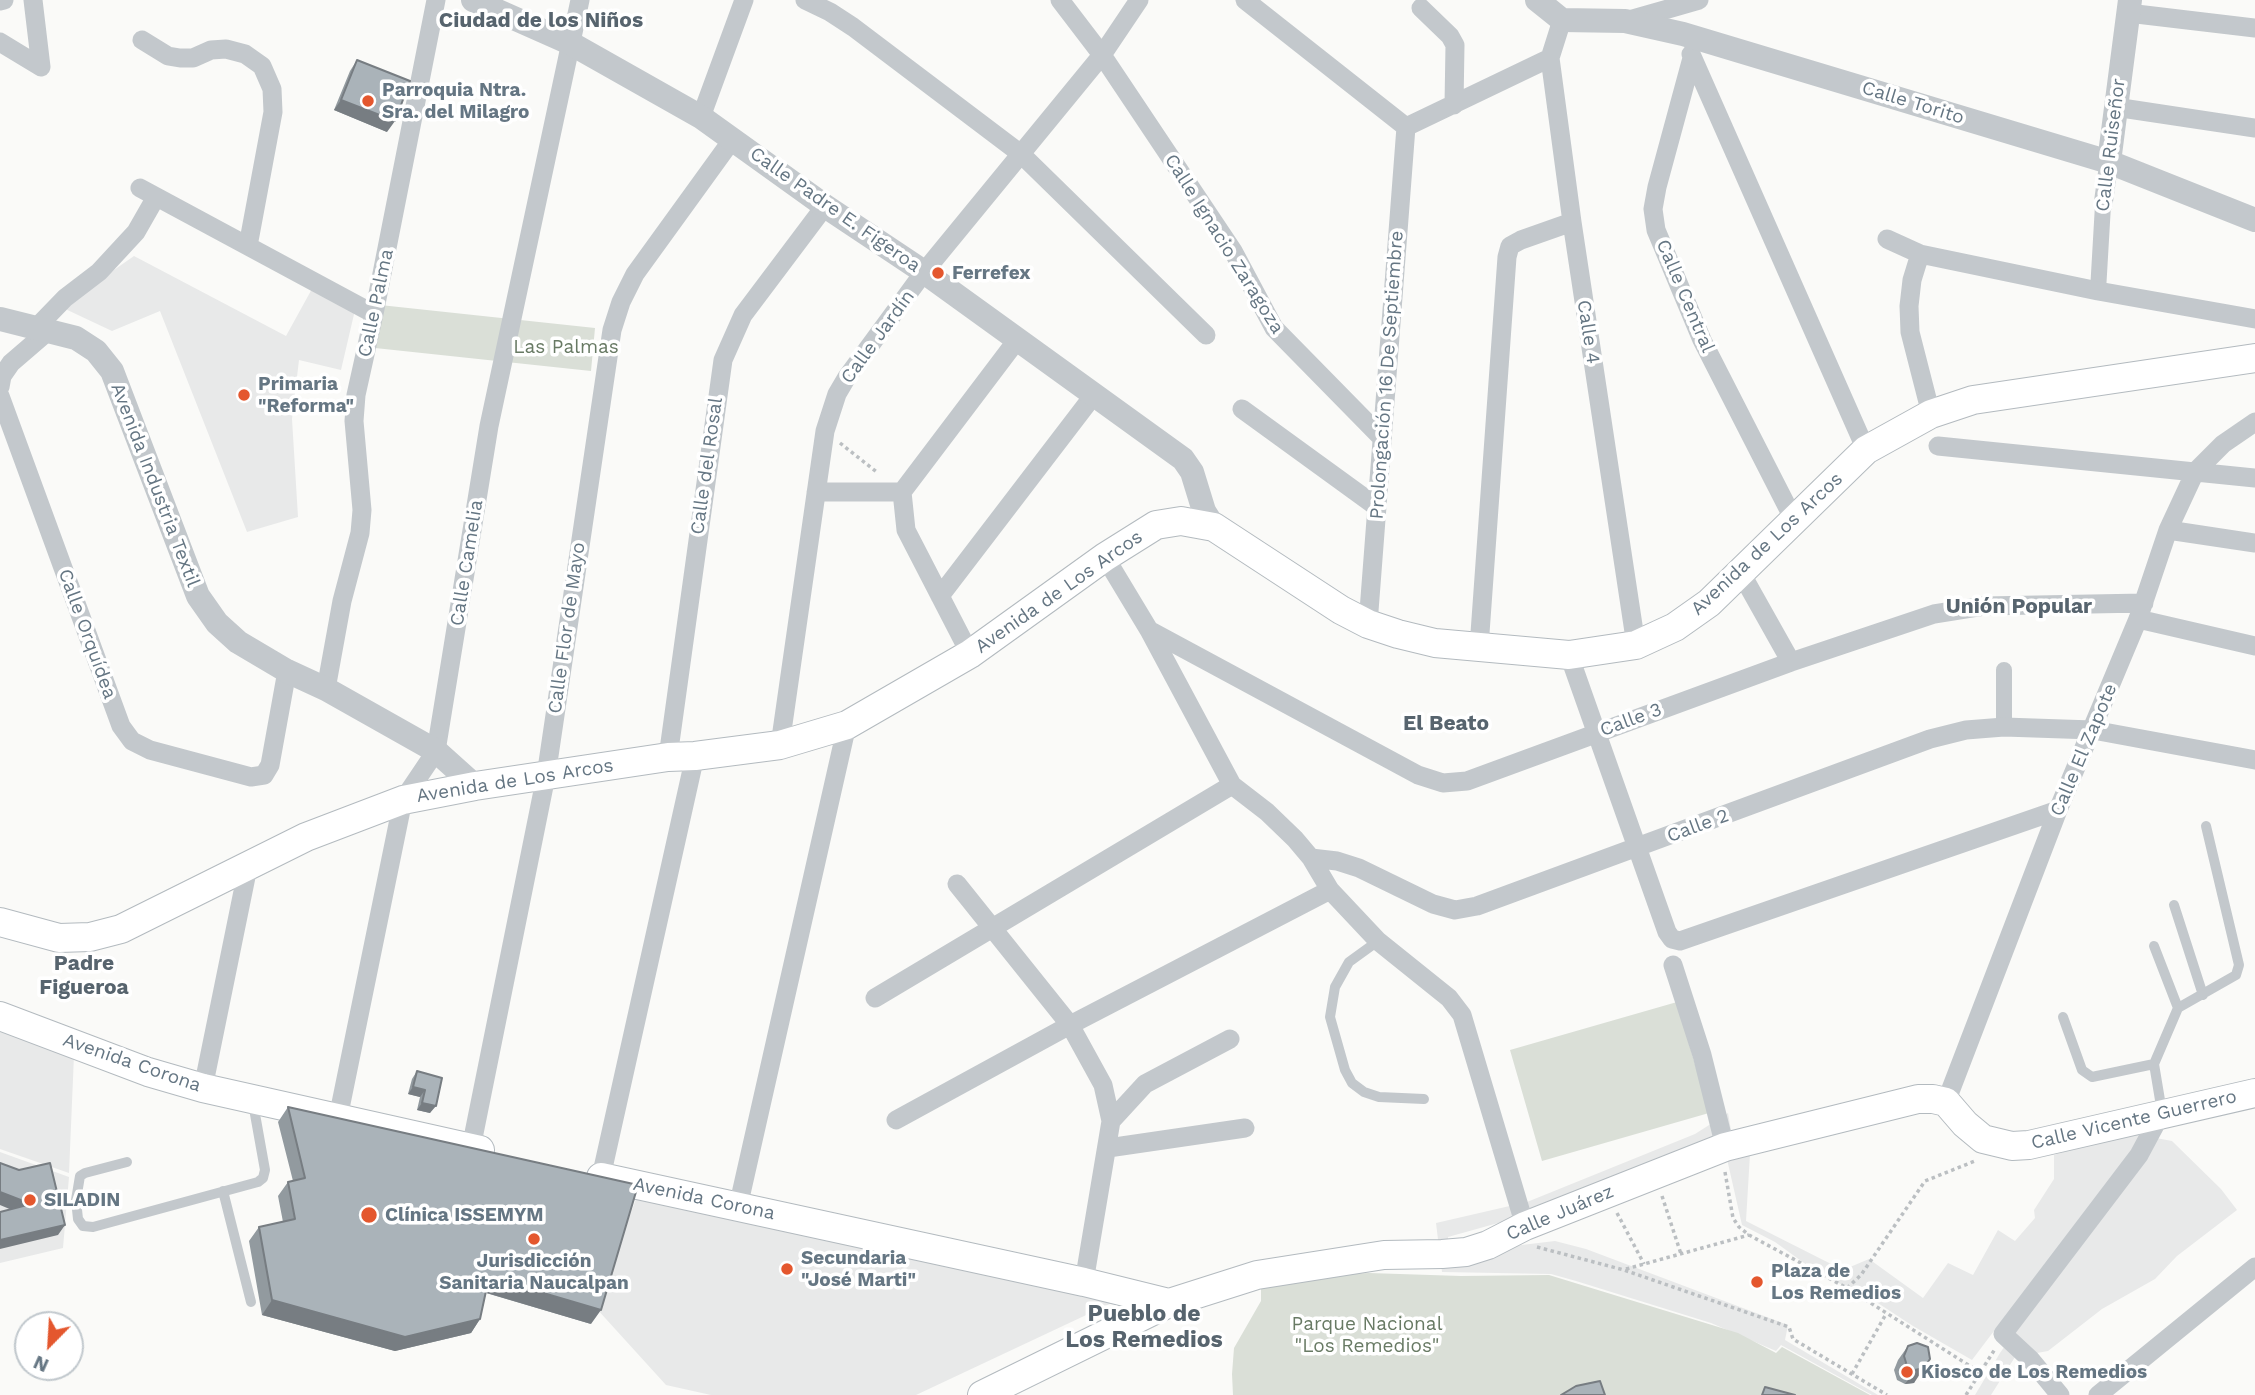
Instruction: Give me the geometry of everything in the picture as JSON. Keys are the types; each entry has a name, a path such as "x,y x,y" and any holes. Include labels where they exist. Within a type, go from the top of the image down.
{"main road":[{"name":"Avenida de Los Arcos","path":"0,922 59,937 90,937 121,929 306,837 403,800 475,786 681,756 780,745 847,725 970,654 1105,557 1156,525 1181,521 1214,527 1341,610 1368,624 1435,643 1569,655 1636,645 1675,627 1709,603 1866,450 1931,414 1973,400 1996,396 2255,358"},
{"name":"Avenida Corona","path":"0,1016 148,1072 203,1088 510,1156"},
{"name":"Calle Vicente Guerrero","path":"1946,1102 1965,1124 1983,1139 2012,1146 2029,1145 2162,1112 2255,1093"},
{"name":"Calle Juárez","path":"982,1395 1169,1303 1257,1275 1384,1255 1442,1255 1466,1252 1528,1236 1607,1194 1723,1147 1918,1099 1946,1102"},
{"name":"Avenida Corona","path":"588,1174 1169,1303"}],"street":[{"path":"0,42 41,67 33,0"},
{"name":"Calle Palma","path":"327,689 342,601 360,533 362,510 354,421 356,395 436,0"},
{"name":"Calle Padre E. Figeroa","path":"473,0 570,43 701,117 825,206 924,272 1183,459 1192,472 1203,511 1214,527"},
{"name":"Calle Camelia","path":"338,1118 403,800 436,751 489,426 580,0"},
{"path":"701,117 744,0"},
{"path":"805,0 853,27 1021,154 1206,335"},
{"name":"Calle Ignacio Zaragoza","path":"1060,0 1102,55 1233,251 1274,328 1382,438"},
{"name":"Calle Jardín","path":"780,745 825,431 837,394 924,272 1102,55 1139,0"},
{"path":"1245,0 1406,127 1550,58"},
{"path":"1628,11 1699,0"},
{"path":"2129,6 2255,28"},
{"name":"Calle Ruiseñor","path":"2098,290 2102,205 2129,6"},
{"name":"Calle Torito","path":"1548,7 1628,11 1683,33 2109,162 2255,220"},
{"name":"Calle 4","path":"1548,7 1550,58 1572,222 1636,645"},
{"path":"1421,8 1450,36 1455,45 1454,105"},
{"path":"1683,33 1866,450"},
{"path":"142,40 168,56 193,58 211,50 226,49 245,54 262,66 272,89 273,112 248,246"},
{"name":"Calle Central","path":"1692,58 1657,187 1653,209 1656,230 1702,340 1794,520"},
{"path":"2115,107 2255,128"},
{"name":"Prolongación 16 De Septiembre","path":"1368,624 1406,127"},
{"name":"Calle Flor de Mayo","path":"471,1148 546,776 612,330 621,302 635,274 732,139"},
{"path":"0,387 2,376 11,363 65,298 99,272 136,232 148,192 374,314"},
{"name":"Calle del Rosal","path":"588,1174 681,756 723,360 743,315 825,206"},
{"path":"1479,647 1507,257 1510,246 1521,240 1572,222"},
{"path":"1887,239 1920,254 2255,319"},
{"path":"1920,254 1912,279 1910,332 1931,414"},
{"name":"Avenida Industria Textil","path":"0,319 76,338 96,351 112,371 198,597 216,623 237,642 436,751 475,786"},
{"path":"970,654 906,530 902,492 1017,340"},
{"name":"Calle Orquídea","path":"0,396 121,726 132,741 150,750 251,777 264,775 270,765 287,671"},
{"path":"940,596 1093,396"},
{"path":"1242,409 1377,507"},
{"name":"Calle El Zapote","path":"1946,1102 2058,810 2141,611 2168,530 2195,472 2223,444 2255,422"},
{"path":"1938,446 2255,478"},
{"path":"816,492 902,492"},
{"path":"2168,530 2255,542"},
{"path":"1105,557 1149,630 1232,785 1266,812 1311,858 1329,891 1378,941 1448,998 1462,1015 1528,1236"},
{"path":"1741,573 1791,662"},
{"name":"Calle 3","path":"1149,630 1418,775 1443,783 1467,781 1791,662 1934,614 1959,609 2141,611 2255,646"},
{"path":"1569,655 1667,932 1672,939 1679,941 2058,810"},
{"path":"2004,670 2004,727"},
{"path":"738,1207 847,725"},
{"name":"Calle 2","path":"1311,858 1337,861 1359,868 1433,904 1455,910 1477,906 1930,739 1966,730 2004,727 2093,730 2255,760"},
{"path":"875,999 1232,785"},
{"path":"203,1088 248,867"},
{"path":"957,884 1070,1025 1103,1085 1111,1121 1084,1282"},
{"path":"896,1120 1070,1025 1329,891"},
{"path":"1674,965 1702,1055 1723,1147"},
{"path":"1111,1121 1145,1084 1230,1040"},
{"path":"2060,1395 2031,1360 2003,1334 2139,1155 2162,1112"},
{"path":"1108,1148 1245,1128"},
{"path":"2098,1395 2255,1267"}],"lane":[{"path":"2162,1112 2154,1064 2178,1008 2236,975 2239,965 2206,826"},
{"path":"2174,905 2203,995"},
{"path":"1378,941 1349,962 1335,986 1330,1017 1345,1069 1352,1083 1364,1092 1379,1097 1424,1098"},
{"path":"2154,946 2178,1008"},
{"path":"2063,1017 2082,1070 2092,1077 2154,1064"},
{"path":"127,1162 85,1172 80,1176 76,1200 78,1219 83,1226 93,1227 258,1182 263,1178 265,1170 252,1099"},
{"path":"223,1191 251,1302"}],"path":[{"path":"825,431 902,492"},
{"path":"1723,1147 1733,1218 1739,1227 1847,1288 1981,1373"},
{"path":"1847,1288 1861,1275 1925,1181 1975,1161"},
{"path":"1655,1174 1681,1254"},
{"path":"1607,1194 1644,1264"},
{"path":"1624,1270 1749,1235"},
{"path":"1528,1236 1543,1247 1624,1270 1789,1327 1793,1339 1887,1395"},
{"path":"1852,1374 1886,1314"},
{"path":"1966,1395 2003,1334"}],"shaded area":[{"name":"Primaria \"Reforma\"","path":"134,256 286,336 313,287 355,310 341,370 299,360 292,419 298,517 247,532 160,311 112,331 61,307"},
{"path":"0,1026 74,1055 69,1173 0,1149"},
{"path":"1728,1113 1734,1147 1750,1154 1746,1221 1843,1270 1869,1259 1923,1298 1948,1263 1973,1275 1998,1230 2015,1241 2035,1218 2034,1210 2054,1179 2054,1155 2124,1132 2172,1141 2221,1189 2237,1210 2177,1256 2155,1279 2102,1309 2048,1351 2015,1357 1991,1395 1975,1395 2016,1330 2003,1319 1972,1360 1864,1294 1822,1276 1775,1242 1742,1225 1727,1159 1448,1237 1448,1260 1505,1247 1555,1241 1586,1249 1788,1325 1785,1340 1878,1395 1872,1395 1781,1345 1776,1351 1711,1323 1576,1281 1551,1274 1442,1272 1436,1223 1527,1202 1695,1134"},
{"path":"0,1152 69,1177 63,1248 0,1263"},
{"name":"Secundaria \"José Marti\"","path":"636,1199 1116,1301 916,1395 711,1395 666,1385 596,1308"}],"green space":[{"name":"Las Palmas","path":"380,305 595,328 591,371 375,348"},
{"path":"1677,1002 1709,1113 1542,1161 1510,1050"},
{"name":"Parque Nacional \"Los Remedios\"","path":"1323,1275 1549,1275 1738,1333 1776,1353 1782,1347 1870,1395 1233,1395 1234,1348 1261,1301 1261,1288"}],"building":[{"name":"Parroquia Ntra. Sra. del Milagro","path":"357,60 410,81 395,121 341,100"},
{"path":"417,1071 442,1078 436,1106 422,1103 425,1090 413,1087"},
{"path":"288,1107 638,1185 601,1310 489,1277 480,1319 405,1337 272,1300 259,1227 295,1219 288,1182 305,1178"},
{"name":"SILADIN","path":"0,1163 19,1170 50,1163 65,1225 0,1240 0,1212 31,1204 0,1192"},
{"path":"1917,1343 1928,1347 1930,1359 1924,1368 1915,1370 1907,1366 1904,1356 1908,1346"},
{"path":"1600,1381 1605,1395 1561,1395 1576,1386"},
{"path":"1765,1387 1795,1395 1762,1395"}],"place":[{"name":"Parroquia Ntra. Sra. del Milagro","path":"368,101"},
{"name":"Ferrefex","path":"938,273"},
{"name":"Primaria \"Reforma\"","path":"244,395"},
{"name":"SILADIN","path":"30,1200"},
{"name":"Clínica ISSEMYM","path":"369,1215"},
{"name":"Jurisdicción Sanitaria Naucalpan","path":"534,1239"},
{"name":"Secundaria \"José Marti\"","path":"787,1269"},
{"name":"Plaza de Los Remedios","path":"1757,1282"},
{"name":"Kiosco de Los Remedios","path":"1907,1372"}],"district":[{"name":"Ciudad de los Niños","path":"541,21"},
{"name":"Unión Popular","path":"2019,607"},
{"name":"El Beato","path":"1446,724"},
{"name":"Padre Figueroa","path":"84,976"},
{"name":"Pueblo de Los Remedios","path":"1144,1327"}]}
